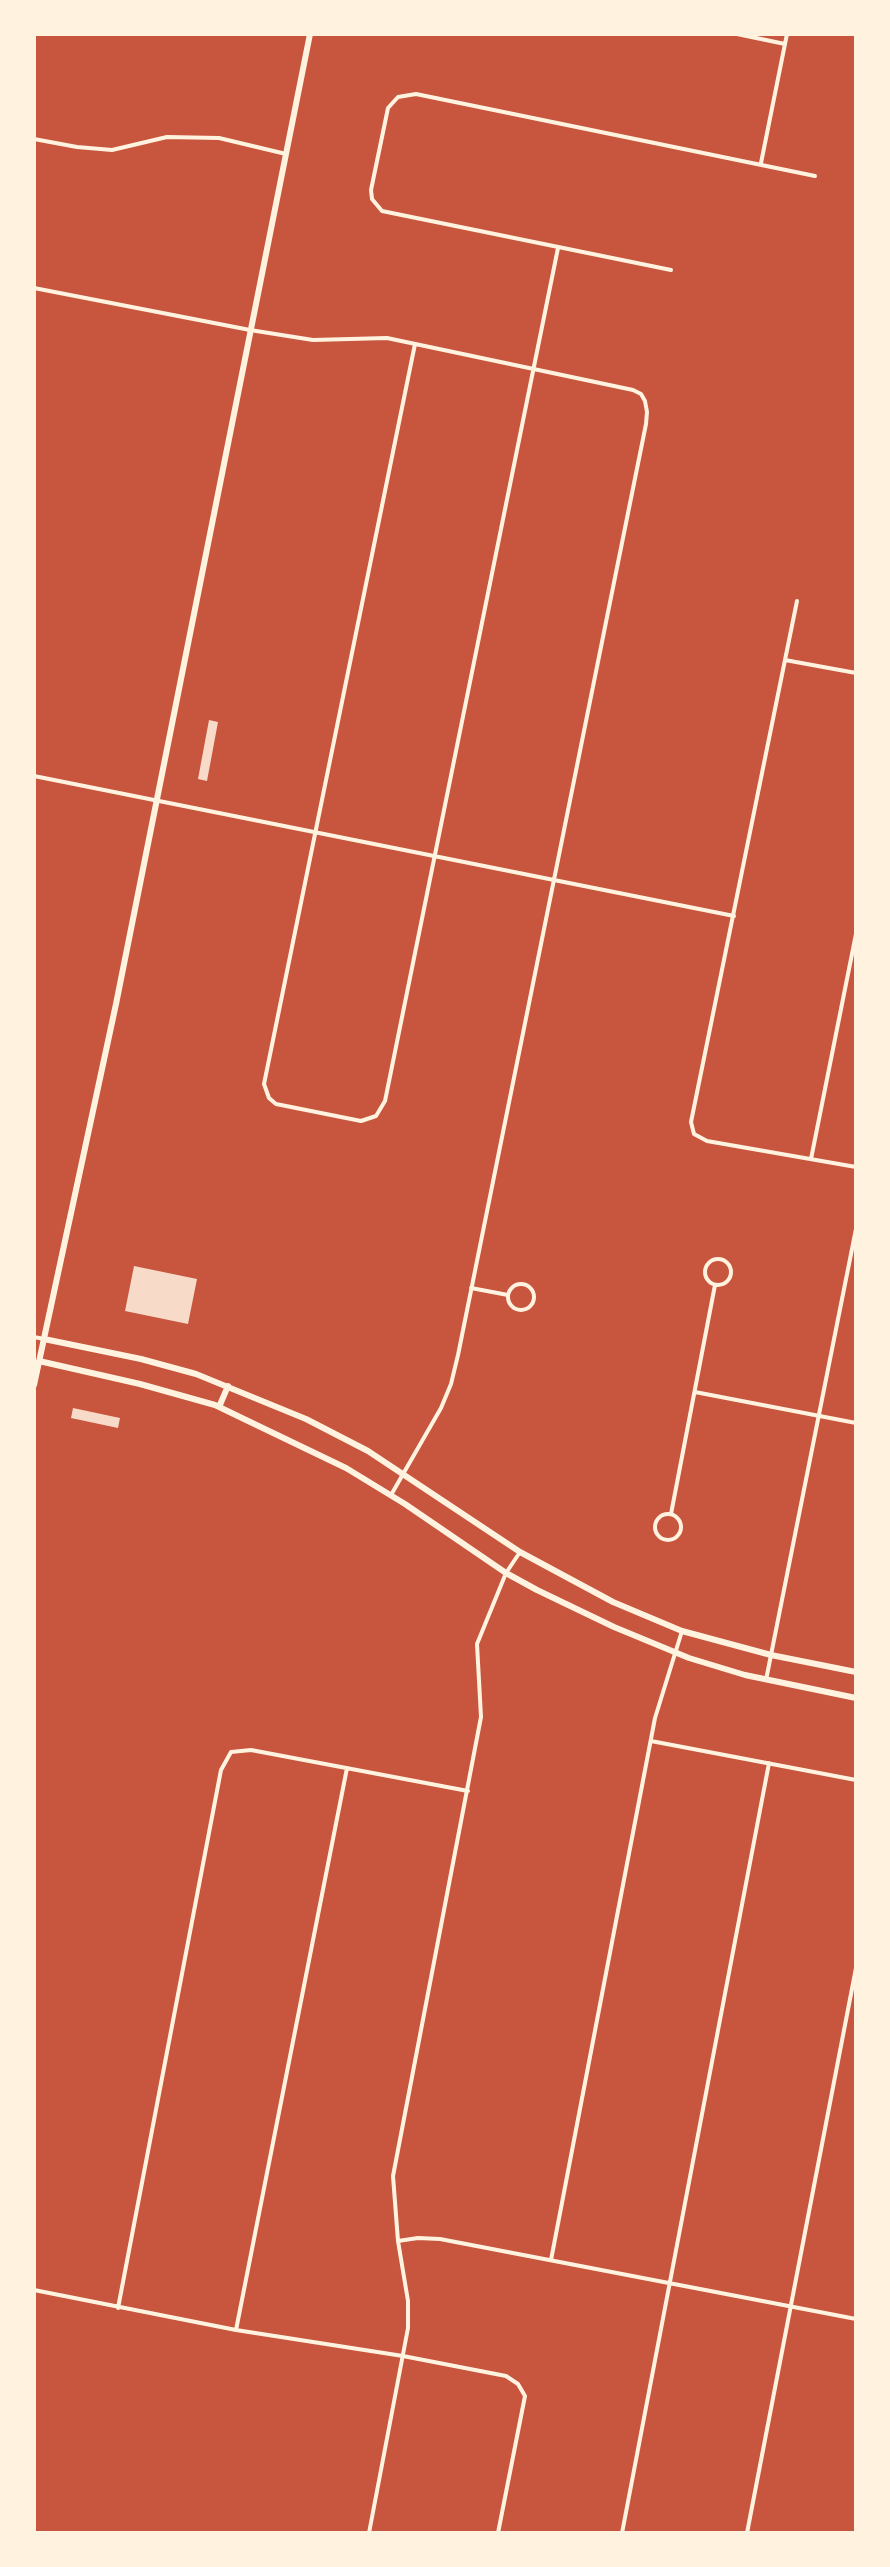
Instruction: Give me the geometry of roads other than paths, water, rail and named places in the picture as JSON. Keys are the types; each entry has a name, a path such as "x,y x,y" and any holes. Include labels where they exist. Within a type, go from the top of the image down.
{"main road":[{"path":"34,1385 36,1361 44,1339 116,1004 310,34"},
{"path":"44,1339 141,1359 228,1386 306,1419 368,1451 520,1552 613,1602 682,1631 771,1655 856,1672"},
{"path":"36,1361 140,1384 219,1407 346,1468 506,1573 558,1601 674,1652 766,1680 856,1698"},
{"path":"219,1407 228,1386"}],"street":[{"path":"737,34 785,44"},
{"path":"761,163 787,34"},
{"path":"671,270 382,211 372,199 371,190 392,101 406,94 416,94 815,176"},
{"path":"34,139 112,150 167,137 219,138 286,154"},
{"path":"415,344 264,1084 269,1098 276,1104 361,1121 370,1120 381,1110 436,855 558,248"},
{"path":"34,288 313,340 368,337 415,344 633,390 641,394 645,401 646,424 451,1384 441,1408 391,1495"},
{"path":"797,601 691,1122 694,1134 707,1141 856,1167"},
{"path":"785,660 856,673"},
{"path":"34,776 734,916"},
{"path":"811,1159 856,934"},
{"path":"766,1680 856,1229"},
{"path":"721,1259 730,1268 730,1277 724,1283 715,1285 706,1277 705,1269 709,1262 721,1259"},
{"path":"525,1285 532,1290 534,1298 528,1309 520,1310 512,1307 509,1295 513,1288 525,1285"},
{"path":"671,1514 715,1285"},
{"path":"471,1288 509,1295"},
{"path":"34,1337 44,1339"},
{"path":"695,1392 856,1423"},
{"path":"671,1514 678,1518 681,1530 673,1540 665,1540 658,1535 655,1527 658,1519 671,1514"},
{"path":"369,2533 408,2328 408,2301 398,2241 393,2176 481,1717 477,1644 506,1573 520,1552"},
{"path":"551,2260 655,1718 682,1631"},
{"path":"651,1741 856,1780"},
{"path":"118,2308 221,1770 231,1752 251,1750 468,1791"},
{"path":"622,2533 769,1763"},
{"path":"236,2330 347,1768"},
{"path":"747,2533 856,1968"},
{"path":"398,2241 440,2239 856,2319"},
{"path":"34,2290 236,2330 403,2356 506,2376 518,2384 525,2396 498,2533"}]}
